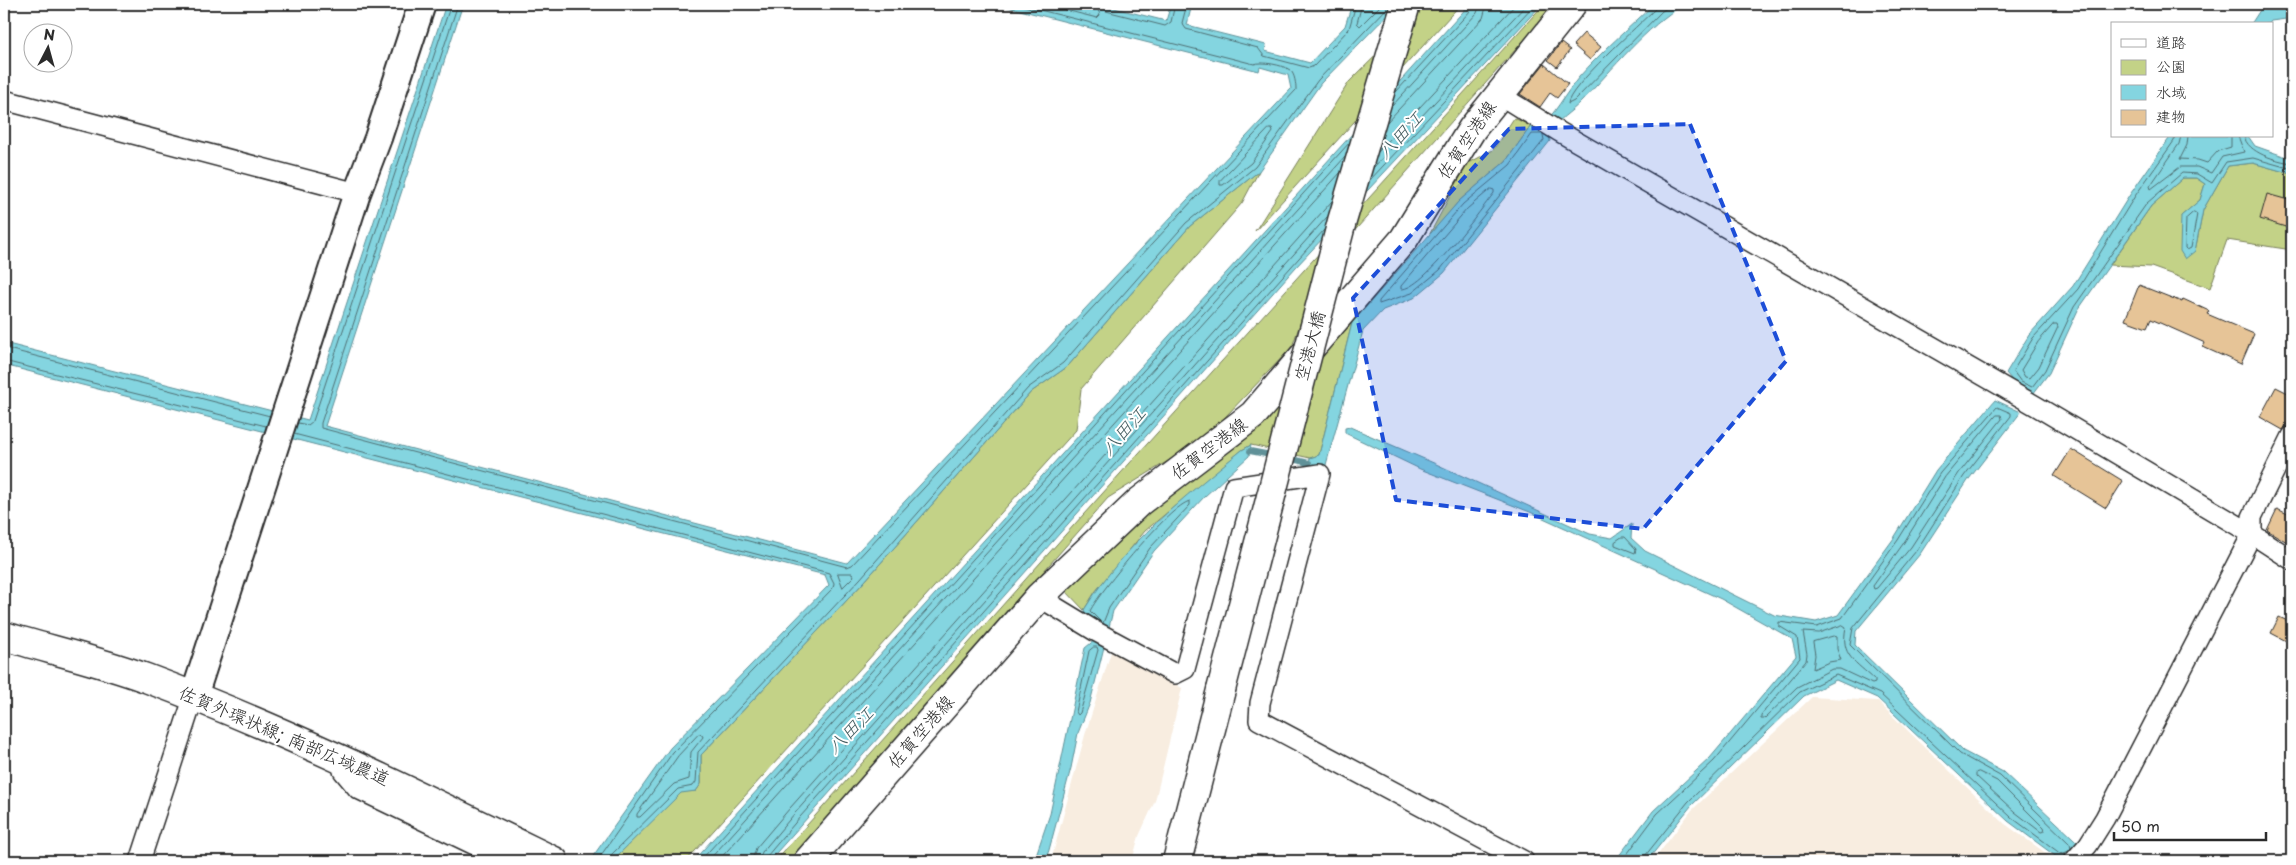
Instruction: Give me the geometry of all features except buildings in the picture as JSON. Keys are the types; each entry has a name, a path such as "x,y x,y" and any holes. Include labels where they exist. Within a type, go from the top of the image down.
{"main road":[{"name":"空港大橋","path":"1177,861 1342,221 1406,4"},
{"name":"佐賀空港線","path":"808,861 1039,597 1139,502 1253,415 1404,239 1472,129 1498,94 1572,4"},
{"name":"佐賀外環状線; 南部広域農道","path":"4,636 143,677 194,696 342,758 554,861"}],"street":[{"path":"140,861 358,193 422,4"},
{"path":"1498,94 1558,131 2036,406 2252,534 2292,560"},
{"path":"4,100 358,193"},
{"path":"2074,861 2088,845 2105,818 2252,534 2252,517 2292,436"},
{"path":"1039,597 1102,635 1175,674 1185,668 1234,487 1320,474 1260,703 1259,720 1524,861"},
{"path":"342,758 343,771 358,789 508,861"}],"highlighted area":[{"path":"1690,124 1786,361 1643,529 1396,500 1353,298 1509,129"}],"shaded area":[{"path":"1112,649 1182,688 1155,801 1139,836 1132,861 1051,861 1085,735"},
{"path":"1812,697 1877,701 2005,824 2057,861 1653,861 1692,810"}],"green space":[{"path":"1428,4 1461,4 1255,231 1349,82"},
{"path":"1544,4 1556,4 1318,272 1292,347 1205,438 1108,498 789,861 775,861 1065,535"},
{"path":"1514,118 1531,126 1506,161 1459,201 1426,241 1467,164 1493,150"},
{"path":"2253,163 2292,174 2292,250 2227,240 2210,288 2151,267 2110,265 2151,206 2183,178 2196,178 2205,184 2200,200 2181,216 2195,251 2203,210 2228,166"},
{"path":"1259,171 1242,203 1081,389 1076,430 686,861 612,861 681,792 696,791 701,784 701,755 864,582 1031,392 1067,367 1190,226"},
{"path":"1352,323 1319,455 1310,458 1251,445 1242,450 1145,531 1095,592 1084,610 1065,590 1129,521 1245,440"}],"water":[{"path":"446,4 463,4 325,426 847,563 1291,89 1288,75 1260,67 1259,71 996,4 1098,4 1166,21 1171,4 1192,4 1187,25 1266,45 1265,51 1310,63 1345,26 1352,4 1398,4 1321,83 1259,171 1190,226 1067,367 1031,392 864,582 701,755 701,784 696,791 681,793 612,861 595,861 591,859 670,748 829,585 825,575 4,365 4,343 308,420"},
{"name":"八田江","path":"1470,4 1542,4 1296,267 769,861 693,861"},
{"path":"1654,4 1684,4 1670,13 1643,36 1581,102 1557,124 1549,134 1550,141 1444,273 1414,298 1383,310 1363,331 1324,472 1308,468 1310,458 1319,455 1352,323 1459,201 1506,161 1531,126 1539,129 1588,67"},
{"path":"2264,4 2292,4 2292,20 2252,22"},
{"path":"2170,138 2249,138 2255,146 2292,159 2292,174 2253,163 2228,166 2203,210 2195,251 2185,259 2180,251 2181,216 2200,200 2205,184 2196,178 2183,178 2151,206 2078,310 2049,373 2033,394 2017,386 2006,373 2029,335 2073,286 2131,193"},
{"path":"1995,400 2021,412 1969,479 1920,554 1856,631 1855,645 1963,751 2003,772 2091,855 2113,861 2075,861 2069,856 2062,861 2008,821 1877,698 1836,680 1804,696 1691,806 1647,861 1615,861 1653,811 1710,758 1796,656 1792,639 1721,599 1530,512 1420,469 1345,433 1345,428 1350,427 1590,534 1612,538 1632,524 1631,538 1645,551 1774,615 1816,622 1838,615 1894,538 1936,470"},
{"path":"1251,445 1249,456 1205,496 1154,551 1113,611 1090,703 1078,733 1071,768 1049,850 1045,861 1034,861 1050,814 1085,648 1096,639 1084,610 1118,563 1156,523 1220,468"}],"waterway":[{"path":"1250,451 1276,456"},
{"path":"1288,458 1309,463"}]}
